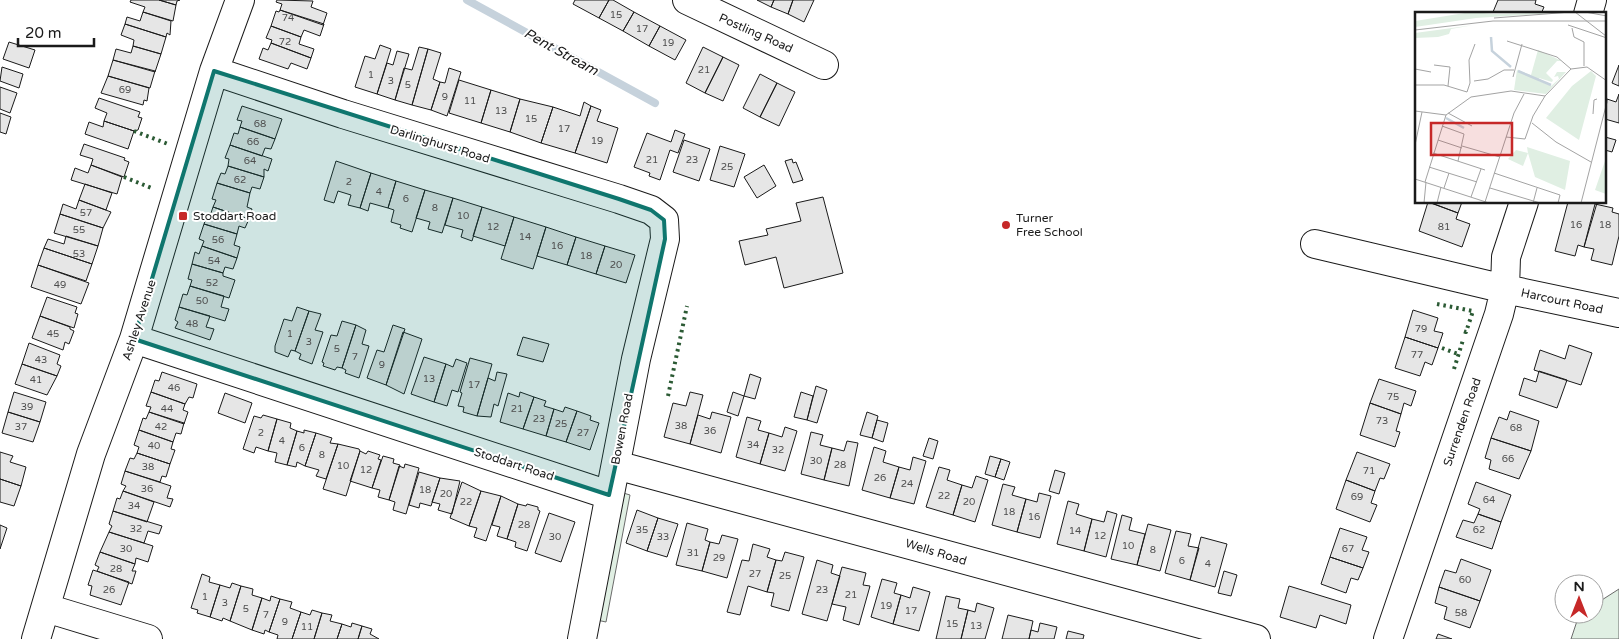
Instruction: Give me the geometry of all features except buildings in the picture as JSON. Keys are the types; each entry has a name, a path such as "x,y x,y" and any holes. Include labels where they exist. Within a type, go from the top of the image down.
{"street":[{"name":"Ashley Avenue","path":"36,639 91,454 134,339 214,71 240,0"},
{"name":"Postling Road","path":"688,0 824,66"},
{"name":"Darlinghurst Road","path":"214,71 343,114 619,199 651,210 664,220"},
{"name":"Surrenden Road","path":"1388,639 1486,356 1499,314 1504,288 1506,257 1523,204"},
{"name":"Bowen Road","path":"582,639 636,359 665,239 664,220"},
{"name":"Harcourt Road","path":"1316,244 1619,313"},
{"name":"Stoddart Road","path":"134,339 609,496"},
{"name":"Wells Road","path":"616,464 1256,639"},
{"path":"46,608 148,639"}],"highlighted area":[{"path":"214,71 619,199 651,210 664,220 665,239 609,495 134,339"}],"green space":[{"path":"620,492 630,495 606,622 592,619"},
{"path":"1619,589 1619,639 1571,639 1576,624 1604,624 1604,599"}],"waterway":[{"name":"Pent Stream","path":"467,0 655,103"}],"hedge":[{"path":"134,131 168,144"},
{"path":"124,177 154,189"},
{"path":"1437,304 1473,311 1466,332 1463,331"},
{"path":"668,396 687,306"},
{"path":"1454,369 1463,340"},
{"path":"1442,348 1458,354"}],"place":[{"name":"Stoddart Road","path":"183,216"},
{"name":"Turner Free School","path":"1006,225"}]}
